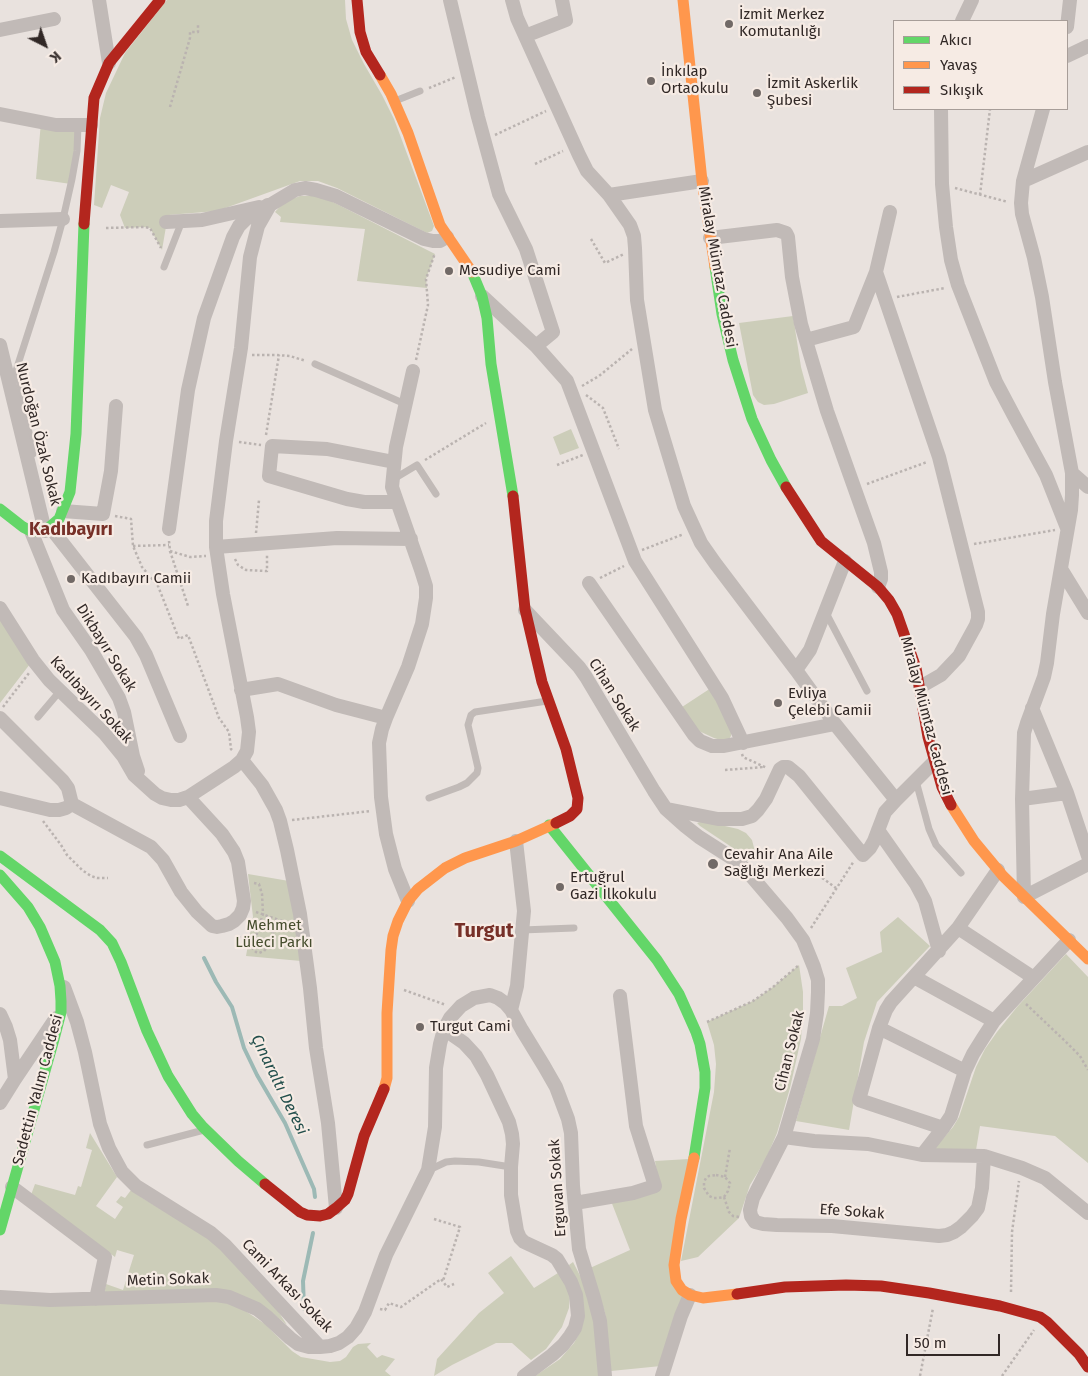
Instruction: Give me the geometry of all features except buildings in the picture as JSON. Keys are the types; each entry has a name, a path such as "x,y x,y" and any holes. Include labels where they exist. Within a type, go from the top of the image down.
{"main road":[{"path":"0,510 22,527 42,530 58,518 63,511 70,492 76,434 85,125 109,63 160,0"},
{"path":"0,856 100,930 112,943 147,1032 168,1076 192,1114 205,1129 238,1161 294,1206 307,1215 320,1216 328,1214 345,1200 352,1186 368,1124 380,1102 386,1078 387,1013 391,950 393,936 408,901 418,889 445,868 465,858 516,841 570,816 577,808 578,798 566,749 542,682 525,609 513,494 491,364 487,318 482,296 474,275 444,239 408,133 394,102 362,43 357,0"},
{"name":"Miralay Mümtaz Caddesi","path":"683,0 702,181 722,314 732,360 752,420 790,495 821,542 878,587 889,600 897,614 910,649 920,687 928,737 942,787 955,812 974,841 998,870 1024,897 1076,944 1088,959"},
{"path":"548,825 657,960 678,994 700,1044 705,1072 705,1088 674,1265 676,1281 682,1290 690,1295 703,1298 785,1287 846,1285 881,1286 935,1294 1010,1309 1042,1319 1079,1354 1088,1367"},
{"name":"Sadettin Yalım Caddesi","path":"0,875 28,906 34,916 55,962 60,986 60,1012 43,1080 0,1230"}],"street":[{"path":"100,0 109,63"},
{"path":"450,0 499,194 526,249 554,332 536,346"},
{"path":"512,0 517,18 574,146 587,170 609,194 630,225 635,248 637,300 655,410 684,506 694,530 715,564 835,724 896,800"},
{"path":"525,36 566,20 562,0"},
{"path":"962,20 972,0"},
{"path":"1068,20 1070,0"},
{"path":"0,30 54,19"},
{"path":"1068,56 1088,46"},
{"path":"941,110 942,184 946,227 951,260 958,285 996,382 1046,475 1067,528"},
{"path":"1043,110 1023,181 1021,206 1042,297 1072,473 1072,502 1044,677 1024,733 1022,799 1024,897 1088,864"},
{"path":"0,114 56,125 85,125"},
{"path":"1023,181 1088,152"},
{"path":"609,194 702,181"},
{"path":"168,529 188,390 208,305 233,237 239,226 246,219 295,190 306,188 336,196 424,239 433,241 444,239"},
{"path":"166,222 202,220 270,205"},
{"path":"270,205 258,226 250,257 240,355 226,441 216,521 217,551 223,594 249,732 247,751 242,760 270,799 280,821 302,927 316,1048 328,1123 336,1208"},
{"path":"806,340 854,327 876,272 890,212"},
{"path":"0,221 63,219"},
{"path":"710,238 777,230 786,233 789,241 797,305 806,340 828,412 874,543 881,579 878,587"},
{"path":"876,272 939,457 977,605 978,619 959,656 941,675 920,687"},
{"path":"482,296 536,346 568,381 633,558 722,698 740,743"},
{"name":"Nurdoğan Özak Sokak","path":"0,345 42,530"},
{"path":"408,901 395,869 386,834 382,810 380,743 382,729 408,667 422,624 426,598 426,586 392,487 394,462 413,371"},
{"path":"63,511 103,514 111,472 116,406"},
{"path":"394,462 327,449 268,445 268,476 347,499 364,502 397,502"},
{"path":"1072,473 1088,487"},
{"path":"42,530 136,637 180,736"},
{"name":"Dikbayır Sokak","path":"42,530 63,610 91,650 119,698 124,712 133,756 145,784"},
{"path":"217,551 256,544 338,538 410,539"},
{"path":"796,670 810,650 845,561"},
{"path":"1061,569 1088,613"},
{"path":"589,583 700,741 712,746 740,743 835,724"},
{"name":"Kadıbayırı Sokak","path":"0,608 36,664 49,680 105,734 134,775 155,794 162,798 179,800 188,797 222,776 242,760"},
{"name":"Cihan Sokak","path":"525,609 579,667 666,809 699,837 735,860 746,870 803,940 818,980 817,1014 813,1039 784,1136"},
{"path":"241,690 278,684 336,706 386,718"},
{"path":"1032,708 1067,794 1088,856"},
{"path":"2,720 63,781 68,788 72,804 143,842 157,852 188,901 207,922 217,927 229,924 240,915 243,908 244,901 238,862 229,843 188,797"},
{"path":"666,809 718,819 742,820 752,816 758,810 766,799 780,769 783,766 788,767 800,776 863,854 870,848 885,812 935,761"},
{"path":"1022,799 1067,794"},
{"path":"0,798 30,806 59,810 72,804"},
{"path":"878,830 916,884 925,901 939,950"},
{"path":"511,1010 517,986 524,911 516,841"},
{"path":"943,1128 859,1100 879,1028 886,1010 891,1002 958,928 998,870"},
{"path":"958,928 1034,978"},
{"path":"922,1155 951,1116 965,1071 973,1054 994,1021 1034,978 1076,944"},
{"name":"Cami Arkası Sokak","path":"55,962 77,1022 100,1124 109,1148 122,1172 136,1186 210,1233 225,1245 320,1347 339,1343 356,1328 365,1312 386,1255 428,1170 435,1127 436,1068 444,1029 450,1018 458,1009 474,998 490,995 498,998 511,1010"},
{"path":"914,977 994,1021"},
{"path":"575,1203 633,1193 655,1186 636,1126 620,996"},
{"name":"Erguvan Sokak","path":"511,1010 556,1087 568,1119 571,1134 573,1186 579,1249 600,1321 605,1376"},
{"path":"0,1103 60,1012"},
{"path":"0,1014 10,1040 15,1079"},
{"path":"879,1028 965,1071"},
{"path":"444,1029 470,1048 488,1075 509,1122 513,1144 511,1195 517,1231 520,1238 524,1242 557,1259 571,1282 576,1295 578,1316 575,1328 563,1345 524,1376"},
{"path":"784,1136 814,1141 868,1144 922,1155 984,1156 1022,1168 1045,1178 1088,1213"},
{"name":"Efe Sokak","path":"784,1136 753,1198 750,1210 751,1216 756,1222 763,1224 832,1226 939,1236 946,1235 961,1227 978,1208 982,1188 984,1156"},
{"path":"12,1187 105,1257 96,1299"},
{"path":"557,1259 579,1249"},
{"name":"Metin Sokak","path":"0,1297 50,1300 216,1295 256,1309 298,1344 320,1347"},
{"path":"662,1376 681,1316 690,1295"}],"lane":[{"path":"394,102 420,91"},
{"path":"10,388 54,252 77,151 85,125"},
{"path":"164,267 182,221"},
{"path":"315,364 405,404"},
{"path":"17,366 33,455"},
{"path":"392,480 418,465 436,494"},
{"path":"826,613 867,691"},
{"path":"38,717 60,691"},
{"path":"429,798 459,787 477,773 478,768 468,726 471,715 475,712 549,701"},
{"path":"916,781 929,829 936,845 961,873"},
{"path":"101,812 125,832"},
{"path":"522,930 574,928"},
{"path":"147,1145 205,1129"},
{"path":"428,1170 446,1162 455,1161 479,1162 511,1167"}],"path":[{"path":"170,106 190,38 190,32 198,32 198,24"},
{"path":"420,91 468,72"},
{"path":"488,154 493,152 489,138 556,106"},
{"path":"980,195 990,110"},
{"path":"535,164 574,146"},
{"path":"942,184 1021,206"},
{"path":"106,228 150,228 162,250 166,222"},
{"path":"413,371 428,305 426,279 444,239"},
{"path":"591,239 606,263 635,248"},
{"path":"885,299 958,285"},
{"path":"580,388 599,376 644,339"},
{"path":"240,355 279,355 315,364"},
{"path":"226,441 268,445 279,355"},
{"path":"568,381 603,408 619,450"},
{"path":"418,465 500,415"},
{"path":"558,465 593,450"},
{"path":"854,488 939,457"},
{"path":"256,544 259,500"},
{"path":"103,514 131,518 134,546 142,567 158,586 179,639 188,635 219,718 230,732"},
{"path":"962,546 1067,528"},
{"path":"168,529 170,551 188,606"},
{"path":"589,583 633,558 694,530"},
{"path":"134,546 170,545"},
{"path":"170,551 190,557 217,551 232,557 238,565 246,570 267,571"},
{"path":"2,720 9,718 1,709 36,664"},
{"path":"740,743 743,758 778,773"},
{"path":"725,770 765,767"},
{"path":"30,806 74,863 90,876 108,878"},
{"path":"280,821 382,810"},
{"path":"803,940 859,853 862,857 863,854"},
{"path":"814,872 836,888"},
{"path":"241,882 260,884 263,914 254,942 253,949 256,952 260,954 264,951 271,940 276,919"},
{"path":"243,908 302,927"},
{"path":"238,937 254,942"},
{"path":"694,1028 753,1000 773,987 810,956"},
{"path":"389,985 458,1009"},
{"path":"1017,996 1065,1040 1080,1056 1088,1070"},
{"path":"725,1177 730,1148"},
{"path":"1010,1309 1012,1232 1017,1189 1022,1168"},
{"path":"709,1176 725,1177 730,1183 724,1197 714,1198 704,1188 704,1182 709,1176"},
{"path":"724,1197 729,1212 739,1218"},
{"path":"434,1219 460,1227 443,1281 447,1288 454,1284"},
{"path":"378,1309 385,1310 389,1303 401,1307 441,1279 443,1281"},
{"path":"920,1376 935,1294"},
{"path":"1002,1376 1042,1319"}],"green space":[{"path":"167,0 345,0 346,19 352,40 394,119 434,226 432,231 427,233 337,188 318,181 300,181 217,211 168,215 162,250 150,228 125,228 120,215 129,192 111,185 102,208 94,205 100,118 106,93 125,53"},
{"path":"41,122 78,125 71,184 36,179"},
{"path":"300,196 314,196 331,201 435,254 426,279 427,288 357,281 365,229 280,222 281,217 275,212 284,202"},
{"path":"793,316 801,367 808,393 774,404 764,405 758,402 753,395 739,323"},
{"path":"571,429 579,448 560,455 553,437"},
{"path":"0,616 30,664 0,703"},
{"path":"711,688 731,732 729,739 724,741 699,731 682,707"},
{"path":"703,821 738,829 746,833 752,840 757,859 746,861 739,852 697,823"},
{"name":"Mehmet Lüleci Parkı","path":"248,874 289,881 301,961 246,956 253,917"},
{"path":"898,917 930,946 877,1002 864,1042 849,1130 796,1121 829,1006 842,1006 857,998 846,968 882,952 880,932"},
{"path":"1066,954 1088,977 1088,1163 1055,1136 980,1126 976,1150 934,1149 959,1117 976,1067 985,1049 1017,1007"},
{"path":"799,965 803,992 801,1039 777,1133 766,1159 750,1185 739,1218 698,1257 681,1261 714,1092 716,1064 714,1045 707,1022 753,1001"},
{"path":"90,1133 117,1177 96,1206 115,1219 123,1207 116,1202 121,1196 125,1198 131,1190 207,1237 218,1246 278,1311 287,1325 266,1308 252,1301 104,1293 106,1284 123,1290 134,1255 117,1250 115,1257 31,1195 35,1184 75,1195 78,1186 81,1187 92,1150 86,1148"},
{"path":"689,1159 670,1265 684,1297 661,1366 611,1371 605,1313 590,1268 630,1250 611,1201 660,1190 655,1161"},
{"path":"511,1256 534,1288 558,1273 570,1292 569,1308 562,1327 546,1349 531,1360 512,1343 496,1343 434,1376 437,1359 479,1313 504,1293 488,1273"},
{"path":"573,1262 591,1297 600,1376 535,1376 560,1359 574,1343 582,1328 569,1265"},
{"path":"207,1299 229,1303 244,1310 265,1324 292,1351 301,1357 330,1362 340,1361 358,1344 371,1343 367,1347 377,1358 382,1355 395,1359 385,1371 391,1376 0,1376 0,1301"}],"waterway":[{"name":"Çınaraltı Deresi","path":"204,958 232,1007 244,1048 257,1075 285,1123 314,1189 315,1197"},
{"name":"Çınaraltı Deresi","path":"304,1309 303,1281 313,1233"}],"traffic: fast":[{"path":"0,509 31,531 45,531 59,519 70,492 76,434 84,224"},
{"path":"715,267 722,314 733,360 752,419 786,487"},
{"path":"472,272 482,296 487,318 491,364 513,496"},
{"path":"549,825 657,960 679,994 696,1032 705,1072 705,1088 694,1158"},
{"path":"0,856 100,930 112,943 147,1031 168,1076 192,1114 238,1161 265,1184"},
{"path":"0,875 28,907 40,927 55,962 61,1001 61,1012 54,1039 0,1230"}],"traffic: slow":[{"path":"683,0 702,181 715,267"},
{"path":"380,75 391,94 408,133 440,225 472,272"},
{"path":"951,805 974,841 1003,876 1088,959"},
{"path":"384,1089 387,1078 387,1013 391,950 398,921 408,901 418,889 445,868 465,858 516,841 556,823"},
{"path":"694,1158 681,1219 674,1265 676,1281 682,1290 690,1295 703,1298 737,1294"}],"traffic: jam":[{"path":"84,224 94,98 109,63 160,0"},
{"path":"357,0 360,32 366,52 380,75"},
{"path":"786,487 821,541 878,587 889,600 897,614 916,668 928,737 942,787 951,805"},
{"path":"513,496 525,609 542,682 566,749 578,798 577,809 570,816 556,823"},
{"path":"265,1184 300,1212 307,1215 320,1216 328,1214 336,1208 345,1200 348,1194 364,1136 384,1089"},
{"path":"737,1294 785,1287 881,1286 1000,1306 1040,1317 1079,1354 1088,1367"}],"place":[{"name":"İzmit Merkez Komutanlığı","path":"729,24"},
{"name":"İnkılap Ortaokulu","path":"651,81"},
{"name":"İzmit Askerlik Şubesi","path":"757,93"},
{"name":"Mesudiye Cami","path":"449,271"},
{"name":"Kadıbayırı Camii","path":"71,579"},
{"name":"Evliya Çelebi Camii","path":"778,703"},
{"name":"Cevahir Ana Aile Sağlığı Merkezi","path":"713,864"},
{"name":"Ertuğrul Gazi İlkokulu","path":"560,887"},
{"name":"Turgut Cami","path":"420,1027"}],"district":[{"name":"Kadıbayırı","path":"71,530"},
{"name":"Turgut","path":"484,931"}]}
